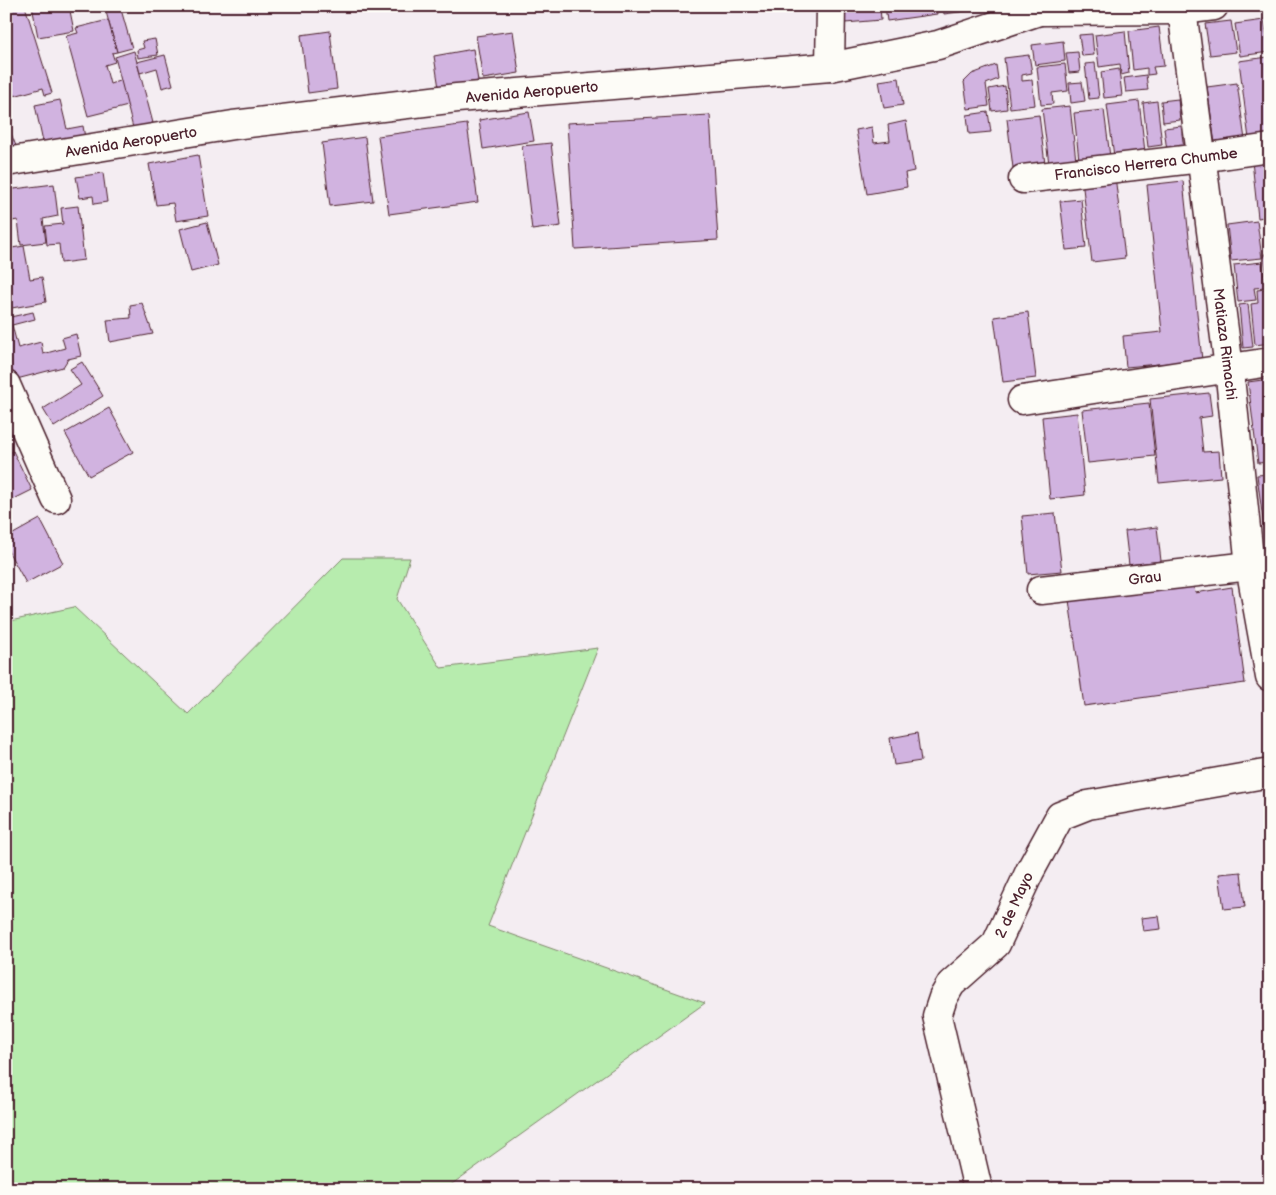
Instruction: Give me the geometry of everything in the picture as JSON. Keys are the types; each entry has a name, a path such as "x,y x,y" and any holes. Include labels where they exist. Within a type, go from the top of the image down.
{"street":[{"path":"830,67 831,6"},
{"name":"Avenida Aeropuerto","path":"6,162 233,125 448,99 830,67 938,45 1049,9 1182,10 1214,6"},
{"name":"Matiaza Rimachi","path":"1182,10 1229,368 1250,566 1270,677"},
{"name":"Francisco Herrera Chumbe","path":"1023,179 1270,148"},
{"path":"1022,400 1270,362"},
{"path":"6,385 56,499"},
{"name":"Grau","path":"1041,590 1250,566"},
{"name":"2 de Mayo","path":"978,1189 937,1016 951,984 996,944 1030,871 1060,816 1088,805 1270,773"}],"green space":[{"path":"343,558 410,558 397,599 441,668 598,648 488,926 705,1003 445,1189 6,1189 6,622 74,607 188,714"}],"building":[{"path":"6,6 25,6 52,93 45,95 43,88 14,96 12,91 6,92"},
{"path":"32,6 69,6 74,31 38,37"},
{"path":"120,6 132,48 117,52 105,8"},
{"path":"843,6 880,6 881,20 845,23"},
{"path":"885,6 936,6 937,14 887,21"},
{"path":"943,6 965,6 966,11 944,14"},
{"path":"971,6 995,6 995,7 971,10"},
{"path":"108,20 117,52 112,53 115,62 105,65 110,84 122,80 128,106 88,116 66,36 78,33 76,28"},
{"path":"1264,20 1269,52 1240,56 1235,24"},
{"path":"1231,21 1236,52 1210,55 1205,24"},
{"path":"1159,27 1164,66 1153,67 1155,74 1147,75 1147,68 1133,70 1129,31"},
{"path":"330,31 337,89 308,93 301,35"},
{"path":"513,31 519,73 483,79 476,36"},
{"path":"1125,31 1129,73 1121,75 1120,64 1099,67 1095,35"},
{"path":"1092,34 1094,55 1082,56 1079,35"},
{"path":"155,39 158,55 138,58 137,50 144,48 142,41"},
{"path":"1063,41 1065,61 1035,65 1032,45"},
{"path":"473,49 478,81 439,88 434,56"},
{"path":"134,51 153,123 133,128 115,57"},
{"path":"1078,52 1080,72 1069,73 1066,53"},
{"path":"165,55 173,85 162,88 157,68 140,73 137,62"},
{"path":"1029,55 1032,73 1022,75 1022,81 1032,80 1035,105 1010,108 1004,58"},
{"path":"1268,57 1270,136 1249,139 1239,61"},
{"path":"1095,63 1099,98 1089,99 1085,64"},
{"path":"1065,64 1068,91 1052,93 1053,104 1041,105 1037,67"},
{"path":"996,65 998,79 986,84 989,106 968,109 964,82 972,74"},
{"path":"1119,69 1122,96 1104,98 1101,72"},
{"path":"1146,75 1148,90 1126,92 1124,78"},
{"path":"899,78 903,105 884,108 879,81"},
{"path":"1082,82 1085,101 1071,103 1069,83"},
{"path":"1237,83 1245,140 1215,144 1207,87"},
{"path":"1005,86 1007,109 992,111 989,89"},
{"path":"1178,99 1180,120 1163,122 1161,101"},
{"path":"60,100 67,129 83,126 85,138 44,147 35,105"},
{"path":"1139,101 1145,152 1114,156 1107,105"},
{"path":"1157,101 1162,145 1148,147 1143,103"},
{"path":"1070,106 1076,161 1049,164 1042,109"},
{"path":"1104,110 1110,157 1079,160 1074,113"},
{"path":"529,112 534,141 483,149 479,120"},
{"path":"988,112 991,132 969,134 967,115"},
{"path":"710,115 718,240 575,249 567,123"},
{"path":"1039,115 1045,164 1013,168 1007,119"},
{"path":"6,121 16,146 6,149"},
{"path":"906,121 914,171 905,173 907,187 867,194 856,130 872,127 874,143 890,141 888,125"},
{"path":"467,124 478,202 389,214 378,136"},
{"path":"1181,126 1185,157 1168,159 1164,128"},
{"path":"365,137 373,201 330,206 322,143"},
{"path":"551,143 561,226 532,230 522,146"},
{"path":"198,155 208,216 176,221 173,203 156,205 149,164"},
{"path":"1270,159 1270,216 1258,218 1252,161"},
{"path":"103,173 107,202 94,204 93,196 80,198 76,177"},
{"path":"1115,176 1125,258 1092,262 1082,180"},
{"path":"1183,181 1202,360 1126,367 1123,336 1162,332 1147,185"},
{"path":"54,184 58,216 43,219 46,242 21,245 18,220 6,222 6,190"},
{"path":"1081,199 1086,248 1066,250 1060,201"},
{"path":"78,206 84,260 61,263 59,244 47,245 45,226 63,224 61,208"},
{"path":"1257,221 1262,258 1231,261 1227,225"},
{"path":"207,222 218,265 191,272 180,229"},
{"path":"24,246 30,279 42,277 46,302 6,309 6,249"},
{"path":"1264,254 1270,254 1270,308"},
{"path":"1262,262 1265,287 1254,288 1256,300 1238,302 1234,265"},
{"path":"1266,289 1270,343 1255,345 1251,304 1258,303 1257,290"},
{"path":"142,303 153,334 110,342 107,320 131,318 130,305"},
{"path":"1248,304 1253,347 1243,348 1239,305"},
{"path":"33,312 35,319 12,325 18,348 41,342 43,354 65,348 62,338 76,334 81,356 68,359 63,367 9,381 6,368 6,318"},
{"path":"1028,312 1036,378 1003,382 994,317"},
{"path":"82,362 103,396 54,427 43,409 81,385 70,369"},
{"path":"1270,379 1270,462 1258,463 1248,382"},
{"path":"1209,393 1212,416 1199,418 1203,452 1219,451 1221,477 1159,483 1150,399"},
{"path":"1149,403 1155,456 1088,463 1082,410"},
{"path":"109,408 133,452 89,476 65,433"},
{"path":"1077,413 1085,495 1050,499 1042,417"},
{"path":"13,451 32,490 6,503 6,455"},
{"path":"1269,474 1270,542 1266,543 1257,475"},
{"path":"1055,513 1062,571 1028,574 1022,516"},
{"path":"40,519 63,563 26,583 6,547 6,538"},
{"path":"1157,527 1161,561 1129,565 1125,531"},
{"path":"1193,582 1195,593 1232,587 1245,683 1084,706 1069,600"},
{"path":"917,733 921,761 894,765 890,738"},
{"path":"1241,872 1245,907 1224,909 1219,874"},
{"path":"1159,916 1161,929 1143,931 1141,918"}]}
